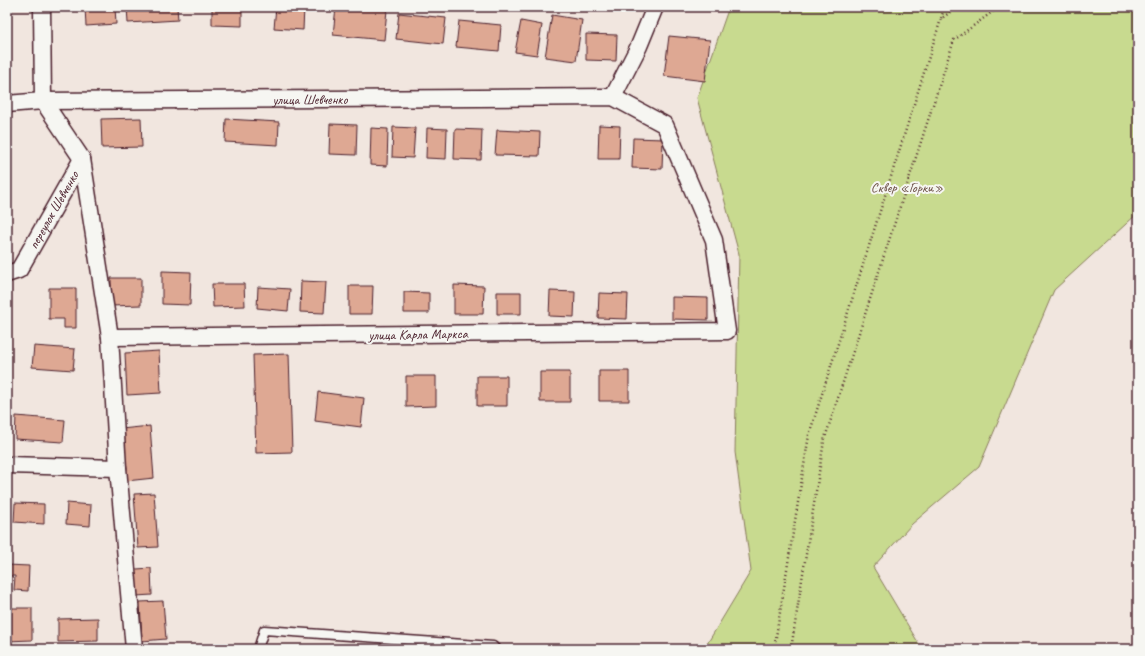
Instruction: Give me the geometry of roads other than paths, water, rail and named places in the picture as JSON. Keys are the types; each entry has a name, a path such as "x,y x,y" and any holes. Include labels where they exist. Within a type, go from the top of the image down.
{"street":[{"path":"42,7 43,101 82,159 110,337 118,468 134,649"},
{"path":"613,97 639,46 655,7"},
{"name":"улица Шевченко","path":"7,104 43,101 613,97"},
{"name":"улица Карла Маркса","path":"110,337 727,331 714,240 665,125 613,97"},
{"name":"переулок Шевченко","path":"7,274 19,270 82,159"},
{"path":"7,465 118,468"}],"lane":[{"path":"258,649 264,630 493,646 496,649"}],"park label":[{"name":"Сквер «Горки»","path":"907,187"}]}
